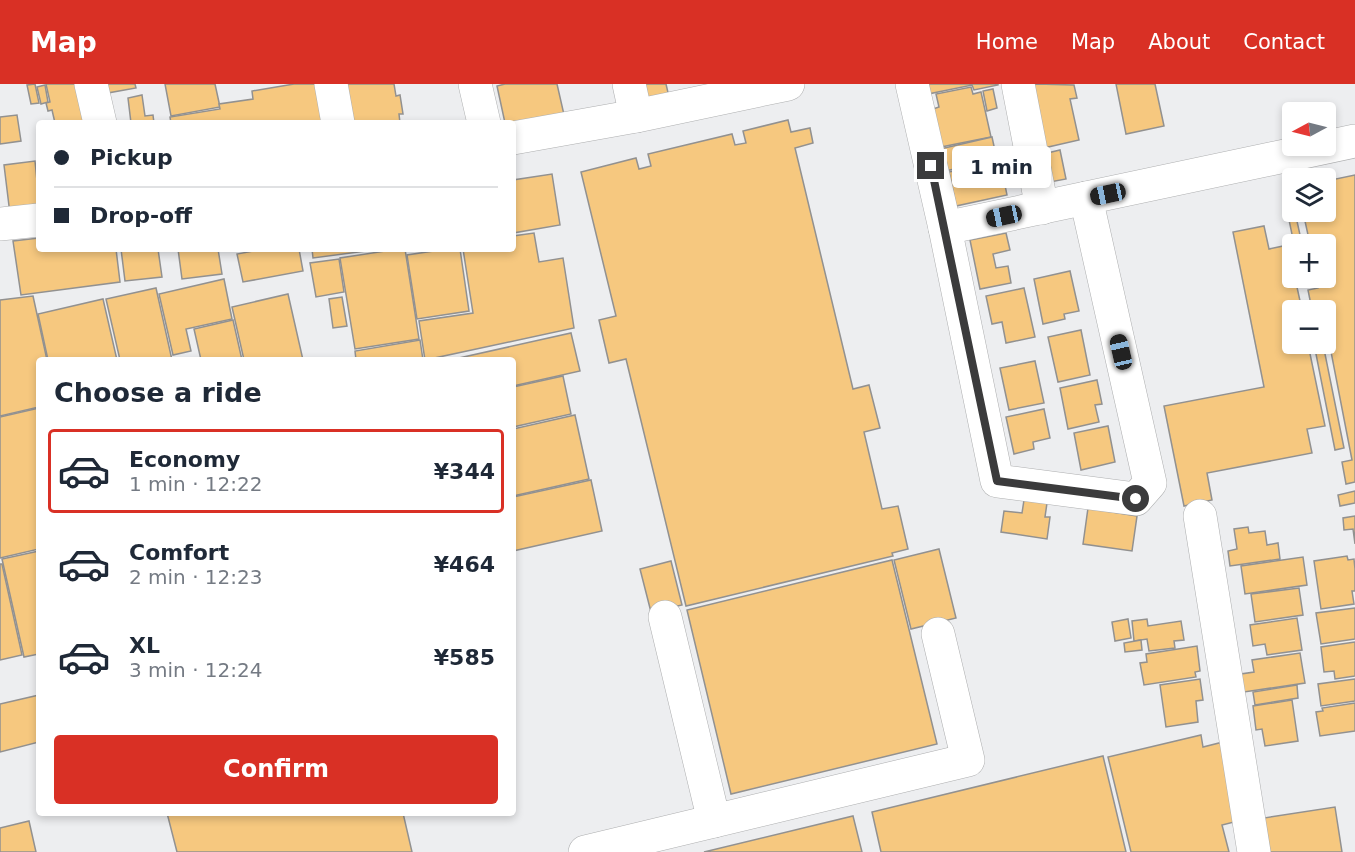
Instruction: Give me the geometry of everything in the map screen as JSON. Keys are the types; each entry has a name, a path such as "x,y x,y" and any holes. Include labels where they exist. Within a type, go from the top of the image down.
{"street":[{"path":"91,84 99,120"},
{"path":"331,84 337,120"},
{"path":"475,84 483,120"},
{"path":"629,84 636,116"},
{"path":"516,137 636,116 788,84"},
{"path":"912,84 945,228 997,481 1136,499 1150,483 1086,198"},
{"path":"1018,84 1042,208"},
{"path":"945,228 1355,141"},
{"path":"0,224 36,220"},
{"path":"1200,516 1254,852"},
{"path":"665,617 714,821"},
{"path":"585,852 968,760 938,634"}],"building":[{"path":"35,84 39,103 31,104 27,85"},
{"path":"46,84 77,84 85,120 54,120 52,110 48,111 46,103 50,102"},
{"path":"101,84 135,84 136,88 102,94"},
{"path":"165,84 215,84 220,107 171,116"},
{"path":"294,84 319,84 325,120 170,120 170,117 220,109 219,104 253,99 252,91"},
{"path":"346,84 394,84 396,96 400,95 403,114 399,114 400,120 352,120"},
{"path":"557,84 565,119 516,122 516,120 504,120 497,86"},
{"path":"636,84 666,84 669,97 640,103"},
{"path":"926,84 998,85 974,90 972,85 928,94"},
{"path":"1036,84 1074,85 1077,98 1070,99 1079,140 1035,150 1022,87"},
{"path":"1116,84 1155,84 1164,126 1126,134"},
{"path":"45,85 48,102 41,104 37,87"},
{"path":"971,87 973,94 981,92 991,137 941,147 933,109 939,107 936,94"},
{"path":"993,89 997,108 987,111 983,91"},
{"path":"142,95 145,116 153,115 154,120 131,120 128,98"},
{"path":"17,115 21,141 0,144 0,117"},
{"path":"788,120 791,132 810,128 813,143 795,148 853,389 869,385 880,428 864,432 882,509 898,506 908,549 892,553 893,556 686,606 626,359 609,363 599,320 616,316 581,172 636,158 639,169 651,166 648,154 732,134 735,145 746,143 743,131"},
{"path":"992,137 997,160 945,171 940,149"},
{"path":"1060,150 1066,179 1045,183 1039,155"},
{"path":"35,161 36,210 10,214 4,165"},
{"path":"1000,161 1007,195 956,206 949,172"},
{"path":"552,174 560,225 516,232 516,180"},
{"path":"1355,175 1355,482 1346,484 1342,462 1352,460 1331,354 1336,354 1336,300 1310,300 1308,290 1336,288 1336,234 1308,234 1305,222 1336,222 1336,179"},
{"path":"1289,222 1297,222 1300,234 1292,234"},
{"path":"1264,226 1269,249 1282,246 1282,288 1297,288 1300,300 1282,300 1282,354 1310,354 1325,426 1307,429 1312,453 1207,473 1212,500 1184,506 1164,406 1264,387 1233,232"},
{"path":"534,233 539,262 563,258 574,328 439,357 425,357 419,321 473,313 463,252 516,252 516,236"},
{"path":"1006,233 1010,250 993,254 996,268 1008,266 1011,283 980,289 970,240"},
{"path":"36,238 36,252 116,252 120,282 21,295 13,241"},
{"path":"121,252 158,252 162,277 125,281"},
{"path":"178,252 218,252 222,274 182,279"},
{"path":"300,252 303,271 243,282 237,254"},
{"path":"312,252 358,252 313,258"},
{"path":"379,252 405,252 419,339 355,349 340,258"},
{"path":"427,252 460,252 469,311 417,319 407,255"},
{"path":"339,259 344,292 316,297 310,263"},
{"path":"1070,271 1079,311 1064,314 1065,319 1043,324 1034,279"},
{"path":"224,279 232,319 186,329 191,351 173,355 159,294"},
{"path":"156,288 171,357 119,357 106,299"},
{"path":"1024,288 1035,337 1006,343 1002,322 992,324 986,296"},
{"path":"288,294 302,357 243,357 232,307"},
{"path":"33,296 46,357 36,357 36,408 0,416 0,300"},
{"path":"342,297 347,326 333,328 329,299"},
{"path":"103,299 116,357 47,357 38,314"},
{"path":"233,320 241,357 200,357 194,329"},
{"path":"1081,330 1090,375 1058,382 1048,337"},
{"path":"571,333 580,371 516,385 516,357 463,357"},
{"path":"420,340 423,357 356,357 355,351"},
{"path":"1316,354 1325,354 1344,448 1335,450"},
{"path":"1035,361 1044,403 1009,410 1000,368"},
{"path":"563,376 571,414 516,426 516,386"},
{"path":"1097,380 1102,404 1095,405 1099,422 1068,429 1060,388"},
{"path":"36,409 36,550 0,558 0,417"},
{"path":"1044,409 1050,438 1033,442 1034,449 1014,454 1006,417"},
{"path":"575,415 589,479 516,495 516,428"},
{"path":"1108,426 1115,462 1081,470 1074,433"},
{"path":"591,480 602,531 516,550 516,496"},
{"path":"1355,491 1355,503 1340,506 1338,495"},
{"path":"1024,500 1047,503 1045,517 1050,517 1047,539 1001,532 1004,511 1022,513"},
{"path":"1088,508 1137,516 1132,551 1083,544"},
{"path":"1355,516 1355,544 1353,529 1344,530 1343,518"},
{"path":"1248,527 1249,533 1265,531 1267,545 1278,543 1280,559 1230,566 1228,551 1237,549 1234,529"},
{"path":"939,549 956,618 911,629 894,560"},
{"path":"36,552 36,655 24,657 2,559"},
{"path":"1347,556 1348,560 1354,559 1355,591 1352,591 1354,604 1321,609 1314,561"},
{"path":"1303,557 1307,585 1245,594 1241,566"},
{"path":"892,560 937,744 731,794 687,610"},
{"path":"671,561 682,605 651,612 640,569"},
{"path":"0,564 2,564 22,655 0,660"},
{"path":"1299,588 1303,615 1255,622 1251,594"},
{"path":"1355,608 1355,639 1321,644 1316,613"},
{"path":"1297,618 1302,650 1267,655 1265,644 1253,646 1250,625"},
{"path":"1128,619 1131,638 1115,641 1112,622"},
{"path":"1147,619 1148,626 1181,621 1184,640 1174,641 1175,648 1149,651 1147,639 1134,641 1132,621"},
{"path":"1141,640 1142,650 1125,652 1124,643"},
{"path":"1355,642 1355,676 1335,679 1334,671 1324,672 1321,647"},
{"path":"1197,646 1200,671 1195,672 1196,677 1144,685 1140,663 1147,662 1146,654"},
{"path":"1300,653 1305,683 1244,692 1241,674 1254,672 1252,660"},
{"path":"1200,679 1203,700 1196,701 1198,722 1166,727 1160,685"},
{"path":"1355,679 1355,701 1321,706 1318,684"},
{"path":"1297,685 1298,698 1255,705 1253,692"},
{"path":"36,696 36,743 0,752 0,704"},
{"path":"1292,700 1298,741 1265,746 1262,729 1256,730 1253,706"},
{"path":"1355,703 1355,731 1320,736 1316,712 1323,711 1322,708"},
{"path":"1201,735 1203,747 1223,742 1242,820 1222,825 1229,852 1131,852 1108,757"},
{"path":"1103,756 1126,852 881,852 872,812"},
{"path":"1335,807 1342,852 1270,852 1264,818"},
{"path":"168,816 404,816 412,852 177,852"},
{"path":"853,816 862,852 704,852"},
{"path":"29,821 36,852 0,852 0,828"}],"route":[{"path":"931,166 997,481 1136,499"}]}
